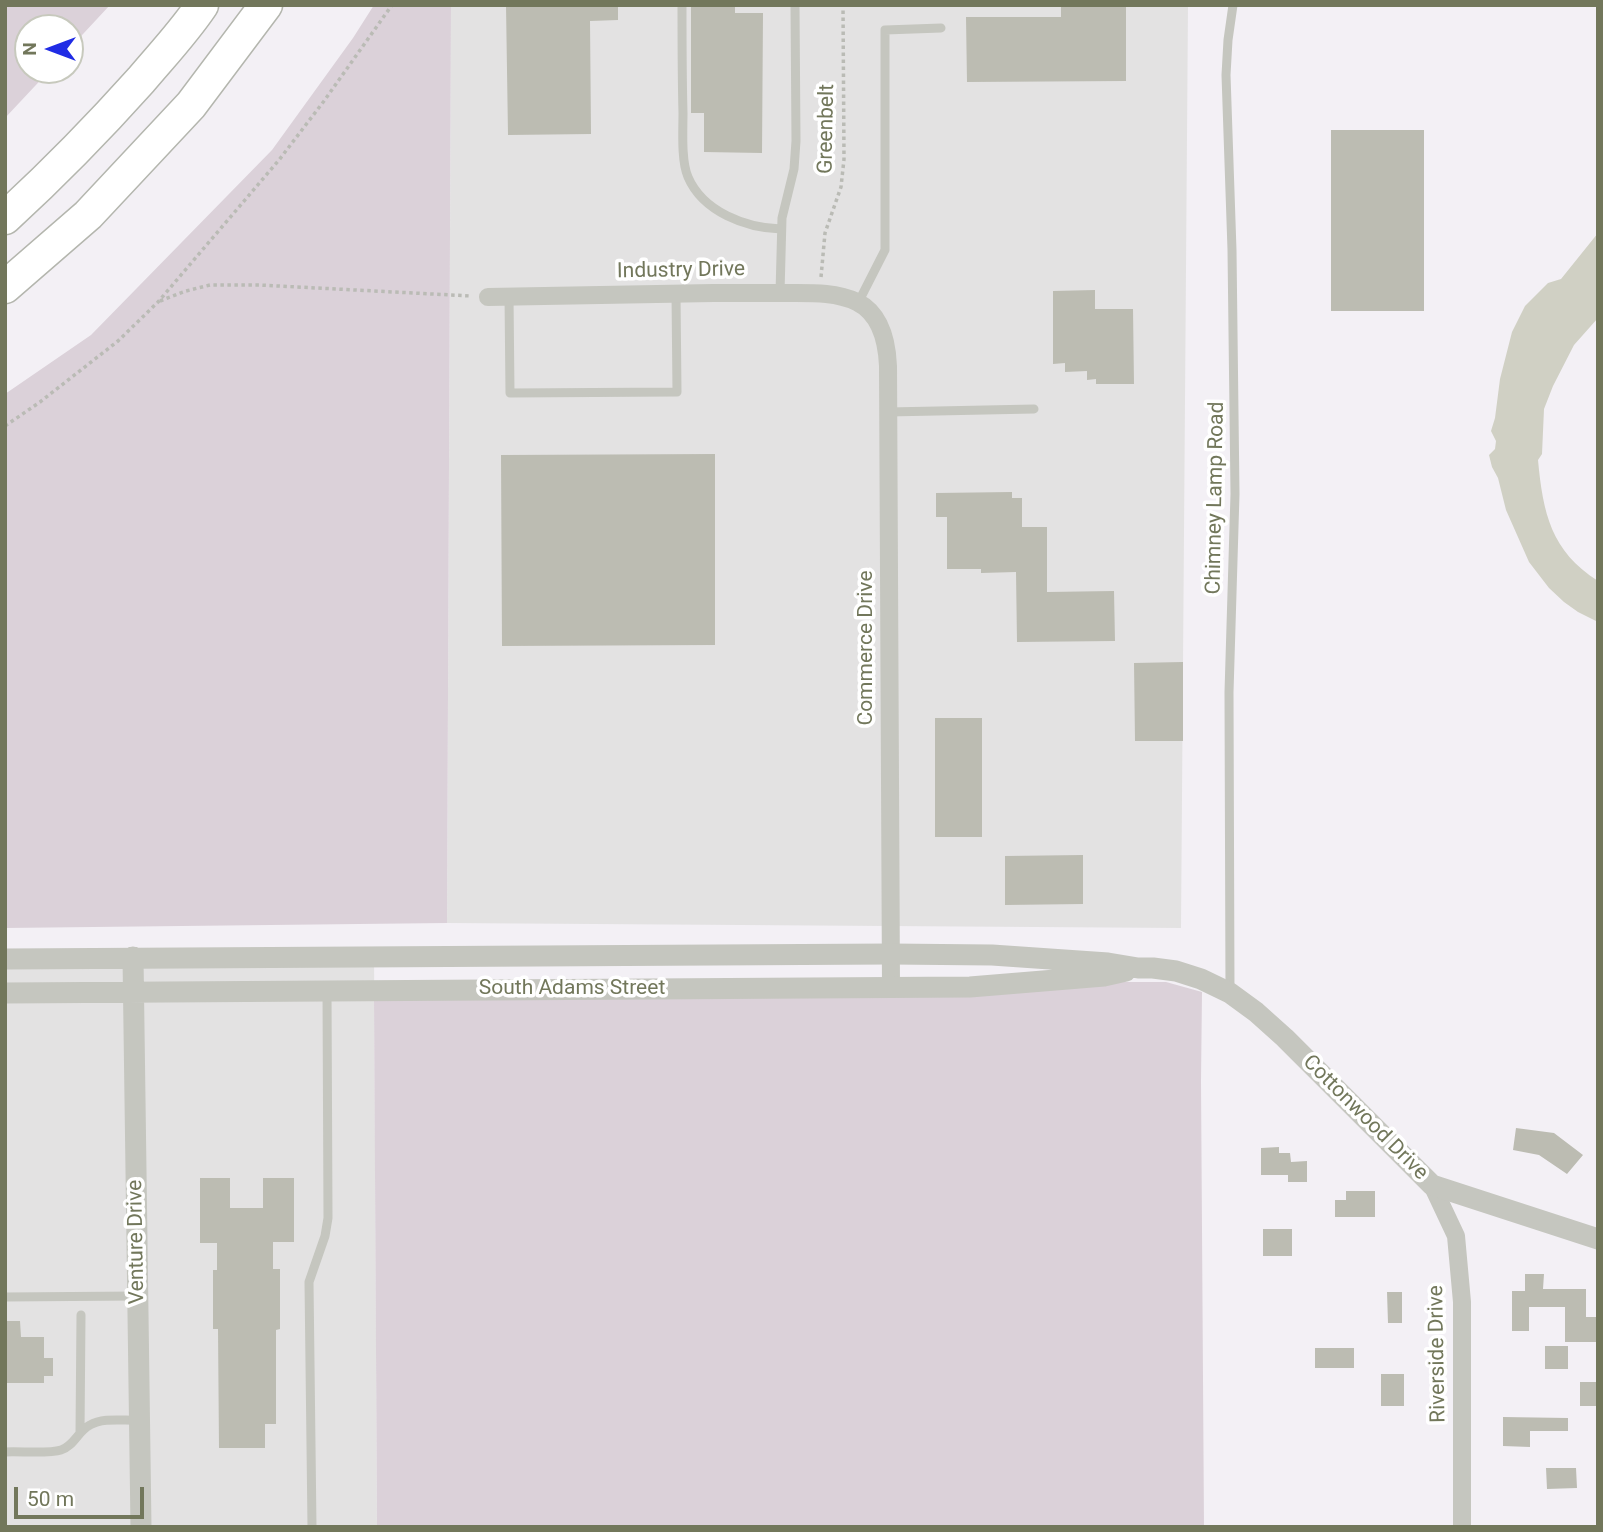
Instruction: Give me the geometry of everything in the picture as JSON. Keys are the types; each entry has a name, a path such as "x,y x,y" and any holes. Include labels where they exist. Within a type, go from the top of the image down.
{"highway":[{"path":"5,218 40,186 121,102 186,29 202,5"},
{"path":"5,287 88,215 191,105 266,5"}],"street":[{"name":"Industry Drive","path":"488,297 821,293 840,296 864,307"},
{"name":"Commerce Drive","path":"864,307 881,327 887,346 891,987"},
{"name":"South Adams Street","path":"5,959 992,955 1108,963 1175,971 1201,979 1230,993"},
{"name":"Venture Drive","path":"133,957 141,1527"},
{"name":"South Adams Street","path":"5,993 999,985 1104,976 1138,968"},
{"name":"Cottonwood Drive","path":"1230,993 1285,1038 1433,1185 1598,1239"},
{"name":"Riverside Drive","path":"1433,1185 1456,1236 1461,1289 1461,1527"}],"lane":[{"path":"682,5 683,147 687,176 713,208 745,223 765,229 781,229"},
{"path":"780,293 782,218 794,169 796,141 795,5"},
{"name":"Chimney Lamp Road","path":"1230,993 1229,692 1235,402 1226,75 1233,5"},
{"path":"864,307 885,250 884,30 941,28"},
{"path":"509,296 510,393 677,392 676,294"},
{"path":"888,412 1034,409"},
{"path":"312,1527 309,1282 325,1236 328,1218 327,990"},
{"path":"5,1297 138,1296"},
{"path":"80,1433 81,1315"},
{"path":"5,1452 59,1451 70,1445 90,1424 100,1421 139,1420"}],"path":[{"path":"5,426 118,341 158,302 279,160 392,5"},
{"name":"Greenbelt","path":"821,293 825,233 841,187 845,159 843,5"},
{"path":"158,302 210,285 259,285 488,297"}],"shaded area":[{"path":"5,5 110,5 84,33 84,14 14,14 14,84 37,84 5,118"},
{"path":"374,5 451,5 447,923 5,928 5,394 91,335 272,150"},
{"path":"451,5 1188,5 1181,928 447,923"},
{"path":"1598,233 1598,318 1574,345 1553,386 1544,409 1542,454 1538,460 1543,497 1552,529 1570,557 1598,581 1598,622 1564,602 1529,562 1506,510 1489,455 1495,449 1496,441 1491,431 1512,332 1525,306 1548,283 1561,279"},
{"path":"374,948 377,1527 5,1527 5,953"},
{"path":"1166,982 1202,992 1204,1527 377,1527 374,998"}],"building":[{"path":"506,5 618,5 618,20 590,21 591,134 508,135"},
{"path":"691,5 735,5 735,13 763,13 762,153 704,152 704,113 691,113"},
{"path":"1061,5 1126,5 1126,81 967,82 966,17 1061,17"},
{"path":"1331,130 1424,130 1424,311 1331,311"},
{"path":"1095,290 1095,309 1133,309 1134,384 1096,384 1096,379 1087,380 1087,371 1065,372 1065,363 1053,364 1053,291"},
{"path":"715,454 715,645 502,646 501,455"},
{"path":"1012,492 1012,498 1022,498 1022,527 1047,527 1047,592 1114,591 1115,641 1017,642 1016,572 981,573 981,569 947,569 947,517 936,517 936,493"},
{"path":"1183,662 1183,741 1135,741 1134,663"},
{"path":"935,718 982,718 982,837 935,837"},
{"path":"1083,855 1083,904 1005,905 1005,856"},
{"path":"1516,1128 1554,1133 1583,1155 1567,1174 1539,1155 1513,1150"},
{"path":"1279,1147 1279,1153 1290,1153 1291,1162 1307,1161 1307,1182 1288,1182 1288,1175 1261,1175 1261,1148"},
{"path":"200,1178 230,1178 230,1208 263,1208 263,1178 294,1178 294,1242 273,1242 273,1269 280,1269 280,1329 276,1330 276,1424 265,1424 265,1448 219,1448 218,1329 213,1329 213,1270 217,1270 217,1243 200,1243"},
{"path":"1346,1191 1375,1191 1375,1217 1335,1217 1335,1200 1346,1200"},
{"path":"1263,1229 1292,1229 1292,1256 1263,1256"},
{"path":"1525,1274 1544,1274 1543,1289 1586,1289 1586,1317 1598,1317 1598,1342 1565,1342 1565,1307 1529,1307 1529,1331 1512,1331 1512,1291 1525,1291"},
{"path":"1387,1292 1402,1292 1402,1323 1388,1323"},
{"path":"5,1321 20,1321 21,1337 44,1337 44,1358 53,1358 53,1376 44,1376 44,1383 5,1383"},
{"path":"1545,1346 1568,1346 1568,1369 1545,1369"},
{"path":"1315,1348 1354,1348 1354,1368 1315,1368"},
{"path":"1381,1374 1404,1374 1404,1406 1381,1406"},
{"path":"1580,1382 1598,1382 1598,1406 1580,1406"},
{"path":"1503,1417 1568,1418 1568,1431 1530,1431 1530,1447 1503,1446"},
{"path":"1546,1468 1576,1468 1577,1488 1547,1489"}]}
